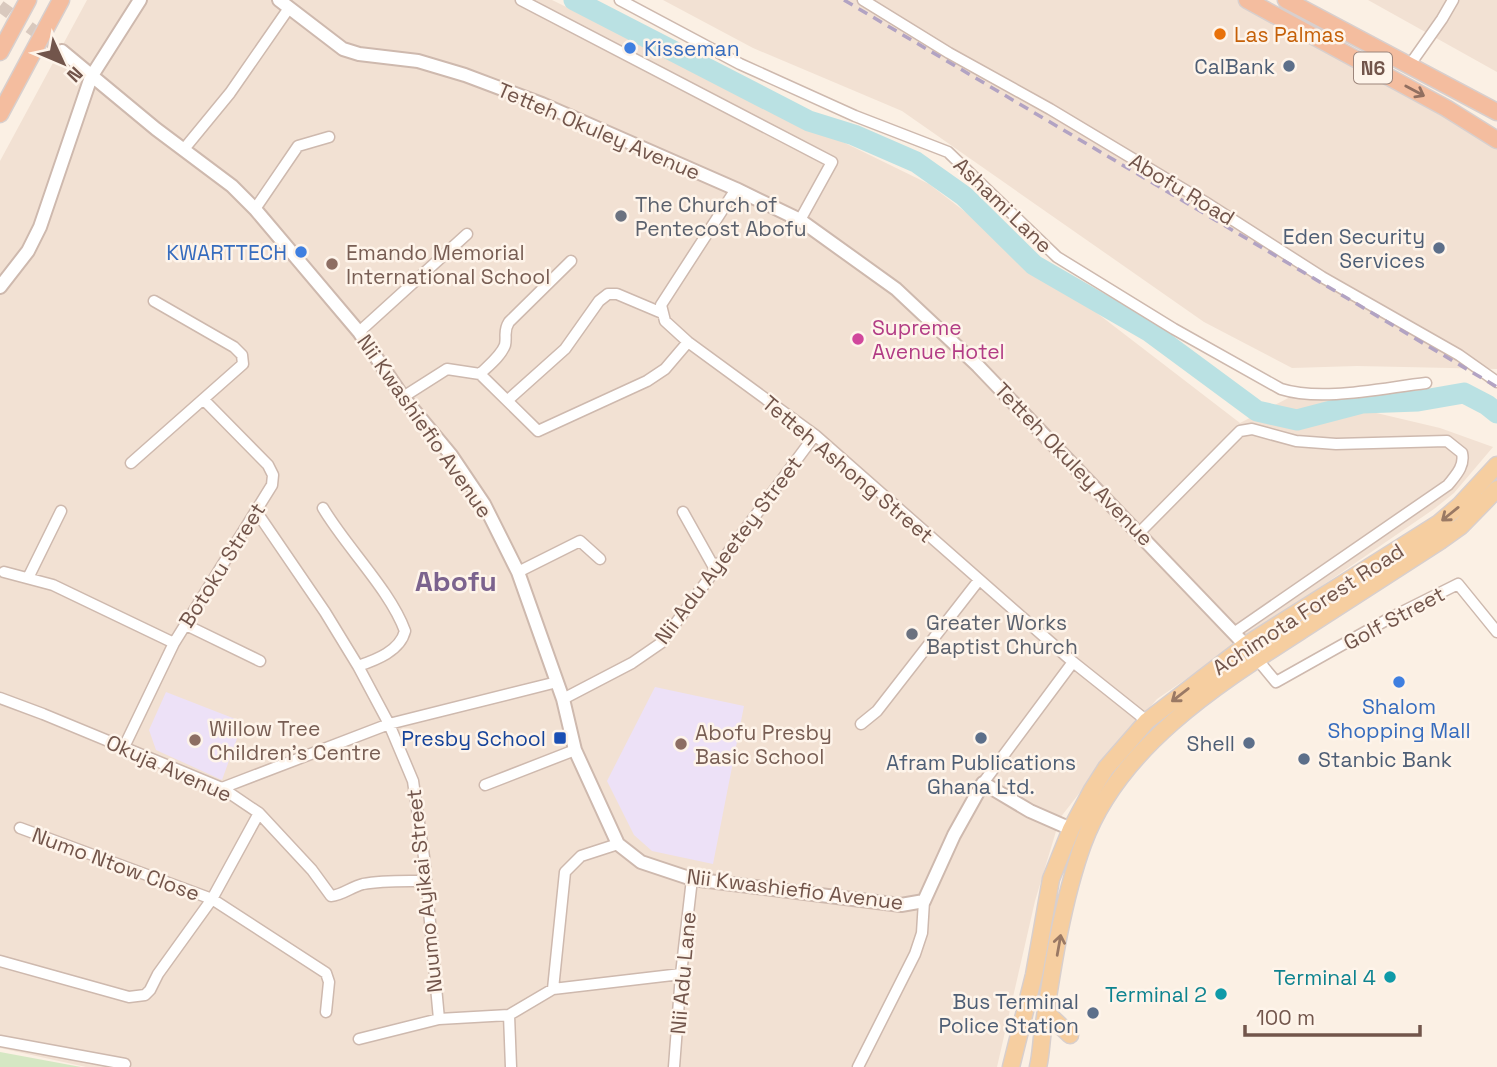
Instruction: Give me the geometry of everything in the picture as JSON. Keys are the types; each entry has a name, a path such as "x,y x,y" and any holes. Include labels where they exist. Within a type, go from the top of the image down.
{"highway":[{"path":"0,52 28,0"},
{"path":"0,114 61,0"},
{"name":"N6","path":"1247,0 1446,108 1497,140"},
{"name":"N6","path":"1286,0 1497,112"}],"main road":[{"name":"Achimota Forest Road","path":"1011,1067 1034,975 1051,879 1071,829 1106,768 1147,722 1240,638 1439,523 1460,505 1497,465"},
{"name":"Achimota Forest Road","path":"1038,1067 1064,914 1077,862 1100,807 1112,789 1148,746 1188,710 1257,659 1461,526 1497,489"},
{"path":"1047,1013 1070,1035"}],"street":[{"path":"0,287 28,251 40,227 91,77 140,0"},
{"path":"521,0 832,162 800,220"},
{"name":"Ashami Lane","path":"620,0 752,69 855,116 948,152 1057,257 1174,330 1280,389 1296,394 1318,395 1426,383"},
{"name":"Abofu Road","path":"863,0 1205,202 1322,277 1459,355 1497,382"},
{"path":"1409,66 1443,19 1453,0"},
{"path":"184,149 230,93 284,4"},
{"name":"Tetteh Okuley Avenue","path":"284,4 344,49 359,54 418,61 465,75 542,104 800,220 896,289 978,366 1140,532 1257,659"},
{"name":"Nii Kwashiefio Avenue","path":"62,51 91,77 232,186 255,209 359,332 403,397 451,455 484,505 518,572 563,699 575,750 618,844 641,862 692,879 901,905 924,901"},
{"path":"255,209 298,146 328,137"},
{"path":"662,313 661,305 736,189"},
{"path":"359,332 467,234"},
{"path":"480,374 502,351 506,341 504,331 509,322 571,261"},
{"path":"508,400 565,349 599,301 608,294 617,294 662,313"},
{"path":"131,463 243,364 242,355 234,347 154,301"},
{"name":"Tetteh Ashong Street","path":"662,313 665,321 688,342 815,435 1073,662 1147,722"},
{"path":"403,397 447,369 480,374 538,431 647,381 665,369 688,342"},
{"name":"Botoku Street","path":"124,747 174,643 272,485 273,475 268,465 204,400"},
{"path":"1140,532 1240,431 1252,429 1296,441 1336,444 1447,441 1462,453 1464,460 1461,469 1448,485 1240,638"},
{"name":"Nii Adu Ayeetey Street","path":"563,699 632,663 661,643 815,435"},
{"path":"323,508 338,534 374,579 405,631 403,637 379,659 358,666"},
{"path":"28,578 61,511"},
{"name":"Nuumo Ayikai Street","path":"256,511 325,612 358,666 389,724 413,781 439,1019"},
{"path":"683,512 716,571"},
{"path":"518,572 576,542 585,544 600,559"},
{"path":"4,572 52,585 174,643"},
{"path":"861,724 877,711 979,580"},
{"name":"Golf Street","path":"1257,659 1276,682 1390,618 1458,584 1497,632"},
{"path":"186,625 260,661"},
{"path":"858,1067 915,954 922,933 924,901 954,835 983,783 1073,662"},
{"path":"222,788 389,724 557,682"},
{"name":"Okuja Avenue","path":"0,698 222,788 259,813 312,870 331,896 339,896 363,884 426,881"},
{"path":"485,785 575,750"},
{"path":"983,783 1030,811 1071,829"},
{"path":"0,961 129,996 145,995 212,899 259,813"},
{"name":"Numo Ntow Close","path":"20,828 212,899 326,973 329,982 326,1012"},
{"path":"553,989 565,872 580,856 618,844"},
{"name":"Nii Adu Lane","path":"674,1067 692,879"},
{"path":"359,1039 439,1019 509,1015 553,989 681,974"},
{"path":"509,1015 512,1067"},
{"path":"0,1041 125,1064"}],"shaded area":[{"path":"87,0 552,0 929,184 1240,423 1296,394 1440,428 1493,447 1454,493 1434,509 1157,699 1106,759 1060,818 1035,901 997,1067 86,1067 0,1048 0,161"},
{"path":"663,0 1249,0 1497,145 1497,369 1357,366 1292,368 1204,322 902,111 753,48"},
{"path":"1368,0 1497,0 1497,72"},
{"name":"Abofu Presby Basic School","path":"655,687 744,706 713,864 652,851 634,835 607,781"},
{"name":"Willow Tree Children's Centre","path":"166,692 243,722 222,780 156,750 149,730"}],"green space":[{"path":"0,1052 81,1067 0,1067"}],"waterway":[{"path":"574,0 809,121 854,135 916,162 964,196 1034,265 1150,332 1257,411 1297,420 1362,403 1418,401 1464,393 1497,413"}],"tunnel":[{"path":"0,6 62,51"}],"railway":[{"path":"844,0 1497,387"}],"place":[{"name":"Las Palmas","path":"1220,34"},
{"name":"Kisseman","path":"630,48"},
{"name":"CalBank","path":"1289,66"},
{"name":"The Church of Pentecost Abofu","path":"621,216"},
{"name":"Eden Security Services","path":"1439,248"},
{"name":"KWARTTECH","path":"301,252"},
{"name":"Emando Memorial International School","path":"332,264"},
{"name":"Supreme Avenue Hotel","path":"858,339"},
{"name":"Greater Works Baptist Church","path":"912,634"},
{"name":"Shalom Shopping Mall","path":"1399,682"},
{"name":"Presby School","path":"560,738"},
{"name":"Afram Publications Ghana Ltd.","path":"981,738"},
{"name":"Willow Tree Children's Centre","path":"195,740"},
{"name":"Shell","path":"1249,743"},
{"name":"Abofu Presby Basic School","path":"681,744"},
{"name":"Stanbic Bank","path":"1304,759"},
{"name":"Terminal 4","path":"1390,977"},
{"name":"Terminal 2","path":"1221,994"},
{"name":"Bus Terminal Police Station","path":"1093,1013"}],"district":[{"name":"Abofu","path":"456,581"}]}
